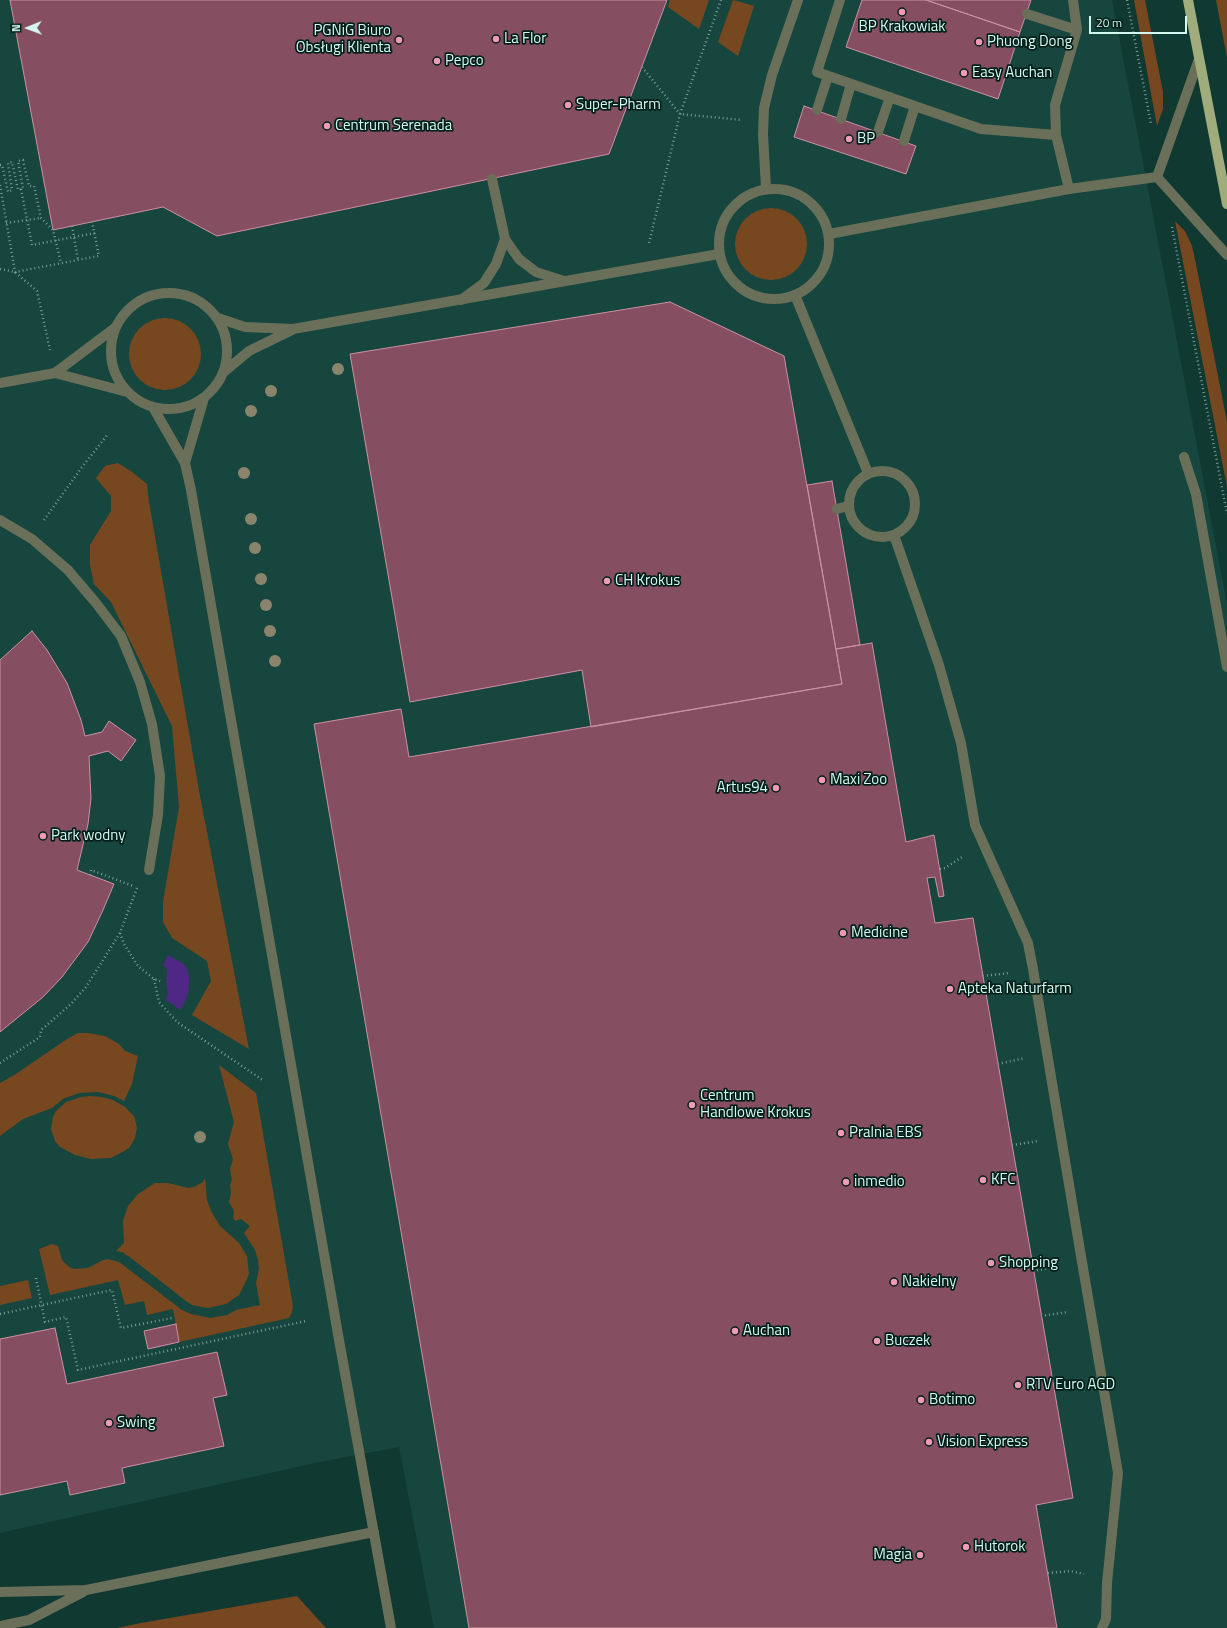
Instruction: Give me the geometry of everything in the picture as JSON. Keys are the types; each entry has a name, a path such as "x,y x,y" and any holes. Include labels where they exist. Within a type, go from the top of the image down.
{"main road":[{"path":"1188,0 1227,204"}],"street":[{"path":"766,188 763,134 764,108 772,75 798,0"},
{"path":"840,0 817,72 981,129 1056,135"},
{"path":"1069,189 1056,135 1055,105 1077,30 1073,0"},
{"path":"1027,14 1077,30"},
{"path":"1157,178 1199,59"},
{"path":"817,110 828,76"},
{"path":"841,119 851,84"},
{"path":"878,132 890,97"},
{"path":"904,141 915,106"},
{"path":"829,234 1069,189 1157,178"},
{"path":"1157,178 1227,255"},
{"path":"492,179 505,239 519,259 536,272 564,281"},
{"path":"766,188 785,189 798,193 809,200 818,209 829,234 829,251 825,265 817,279 808,288 795,295 782,298 768,299 746,292 736,285 728,276 719,254 719,236 723,222 729,211 737,202 748,194 766,188"},
{"path":"461,300 484,283 496,264 505,239"},
{"path":"218,318 245,327 293,330 719,254"},
{"path":"173,292 191,296 206,305 218,318 224,330 227,344 227,358 224,372 216,386 204,398 189,406 172,409 154,409 140,402 127,392 117,378 112,362 111,344 116,327 125,312 139,300 155,293 173,292"},
{"path":"795,295 868,473"},
{"path":"55,373 116,327"},
{"path":"224,372 249,351 293,330"},
{"path":"0,383 55,373 127,392"},
{"path":"185,463 204,398"},
{"path":"154,409 185,463 392,1628"},
{"path":"1184,457 1196,494 1227,667"},
{"path":"883,470 897,474 910,485 915,501 912,518 902,531 894,535 876,537 868,534 860,530 850,515 848,500 852,488 861,477 868,473 883,470"},
{"path":"836,509 848,506"},
{"path":"0,520 32,539 68,570 101,608 121,636 140,682 152,724 160,776 158,815 149,870"},
{"path":"894,535 939,665 961,743 975,825 1028,943 1033,969 1089,1309 1118,1473 1107,1583 1106,1619 1102,1628"},
{"path":"0,1592 86,1590 374,1532"},
{"path":"0,1626 15,1625 29,1620 86,1590"}],"path":[{"path":"648,248 680,114 721,0"},
{"path":"1127,0 1151,124 1150,129"},
{"path":"642,67 680,114 744,121"},
{"path":"60,264 56,240 53,230 41,218 34,186 29,186 23,160 18,161 23,188 21,189 32,245 56,240 95,233"},
{"path":"0,165 2,165 8,192 12,190 8,163 12,162 18,190 21,189"},
{"path":"0,185 15,272 36,291 51,356"},
{"path":"6,223 41,218"},
{"path":"0,269 15,272 99,256 92,222"},
{"path":"1171,222 1227,514"},
{"path":"72,226 78,260"},
{"path":"32,539 82,466 108,434"},
{"path":"940,869 945,868 962,857"},
{"path":"0,1063 40,1037 41,1030 71,1004 98,969 120,933 138,888 91,870 90,875"},
{"path":"120,933 124,944 138,966 154,979 160,981"},
{"path":"983,976 1033,969"},
{"path":"154,979 159,1002 177,1022 264,1081"},
{"path":"998,1064 1047,1052"},
{"path":"1012,1145 1061,1136"},
{"path":"1033,1271 1082,1262"},
{"path":"36,1278 45,1322 66,1317 78,1370 306,1321"},
{"path":"0,1314 112,1290 121,1328 172,1318"},
{"path":"1041,1316 1089,1309"},
{"path":"1048,1573 1070,1571 1084,1574"}],"shaded area":[{"path":"0,0 1112,0 1227,604 1227,1628 434,1628 399,1447 320,1462 0,1533"},
{"path":"670,0 709,0 699,29 668,7"},
{"path":"733,0 754,6 738,56 718,42"},
{"path":"1134,0 1145,0 1163,92 1163,109 1157,126"},
{"path":"1216,0 1227,0 1227,58"},
{"path":"771,208 785,211 797,218 804,230 807,244 804,258 797,270 785,277 771,280 757,277 745,270 738,258 735,244 738,230 745,218 757,211"},
{"path":"1175,221 1185,231 1192,246 1227,422 1227,487"},
{"path":"165,318 185,324 195,334 201,354 195,374 185,384 165,390 145,384 135,374 129,354 135,334 145,324"},
{"path":"118,463 147,484 200,796 249,1049 192,1015 211,981 207,961 172,938 163,922 163,902 179,807 172,726 111,602 94,584 90,565 90,545 111,511 111,496 96,478 105,466"},
{"path":"168,955 184,964 188,970 189,989 180,1010 165,999 168,995 166,982 167,968 163,966"},
{"path":"78,1033 105,1036 119,1044 125,1051 138,1056 132,1084 124,1101 114,1096 98,1092 79,1093 63,1099 52,1108 23,1119 0,1136 0,1083"},
{"path":"219,1065 256,1093 293,1306 289,1318 179,1342 173,1309 147,1315 144,1301 125,1305 118,1280 50,1295 39,1249 52,1244 58,1246 62,1260 69,1267 74,1269 88,1268 108,1259 119,1262 182,1310 191,1314 210,1318 227,1315 236,1310 260,1305 256,1283 259,1269 258,1260 255,1250 244,1233 250,1226 241,1219 235,1221 233,1217 233,1209 229,1202 231,1193 230,1185 232,1180 230,1169 233,1159 228,1144 234,1122"},
{"path":"90,1096 113,1100 125,1107 134,1116 137,1127 135,1138 129,1148 111,1158 91,1159 75,1155 60,1147 55,1141 51,1129 53,1117 56,1111 66,1102 81,1097"},
{"path":"205,1178 207,1200 211,1211 220,1226 239,1243 247,1256 249,1274 239,1295 226,1304 208,1308 192,1305 131,1258 122,1252 116,1251 124,1243 123,1221 128,1206 138,1194 155,1183 168,1183 188,1188 194,1187 203,1182"},
{"path":"28,1280 32,1298 0,1305 0,1286"},
{"path":"297,1596 326,1628 117,1628 141,1623"}],"building":[{"name":"Centrum Serenada","path":"10,0 667,0 609,154 217,236 163,207 53,230"},
{"name":"Easy Auchan","path":"862,0 926,0 1020,32 998,99 846,47"},
{"path":"926,0 1031,0 1020,32"},
{"name":"BP","path":"804,106 916,146 906,174 794,137"},
{"name":"CH Krokus","path":"670,302 784,356 842,684 591,727 582,670 410,702 350,354"},
{"path":"832,481 860,645 836,649 807,485"},
{"name":"Park wodny","path":"32,631 47,650 67,683 81,720 85,736 102,732 109,721 136,740 121,761 108,751 89,756 91,798 88,824 77,870 114,884 103,910 88,942 62,977 43,997 0,1032 0,660"},
{"name":"Centrum Handlowe Krokus","path":"872,643 906,842 934,835 944,896 939,897 935,877 927,878 935,923 973,918 1073,1498 1036,1505 1057,1628 469,1628 314,724 401,709 409,757 842,684 836,649"},
{"path":"176,1324 179,1342 148,1349 144,1331"},
{"name":"Swing","path":"55,1328 67,1384 217,1352 227,1395 213,1398 224,1446 122,1468 125,1483 70,1495 67,1481 0,1495 0,1339"}],"place":[{"name":"BP Krakowiak","path":"902,12"},
{"name":"La Flor","path":"496,39"},
{"name":"PGNiG Biuro Obsługi Klienta","path":"399,40"},
{"name":"Phuong Dong","path":"979,42"},
{"name":"Pepco","path":"437,61"},
{"name":"Easy Auchan","path":"964,73"},
{"name":"Super-Pharm","path":"568,105"},
{"name":"Centrum Serenada","path":"327,126"},
{"name":"BP","path":"849,139"},
{"name":"CH Krokus","path":"607,581"},
{"name":"Maxi Zoo","path":"822,780"},
{"name":"Artus94","path":"776,788"},
{"name":"Park wodny","path":"43,836"},
{"name":"Medicine","path":"843,933"},
{"name":"Apteka Naturfarm","path":"950,989"},
{"name":"Centrum Handlowe Krokus","path":"692,1105"},
{"name":"Pralnia EBS","path":"841,1133"},
{"name":"KFC","path":"983,1180"},
{"name":"inmedio","path":"846,1182"},
{"name":"Shopping","path":"991,1263"},
{"name":"Nakielny","path":"894,1282"},
{"name":"Auchan","path":"735,1331"},
{"name":"Buczek","path":"877,1341"},
{"name":"RTV Euro AGD","path":"1018,1385"},
{"name":"Botimo","path":"921,1400"},
{"name":"Swing","path":"109,1423"},
{"name":"Vision Express","path":"929,1442"},
{"name":"Hutorok","path":"966,1547"},
{"name":"Magia","path":"920,1555"}]}
